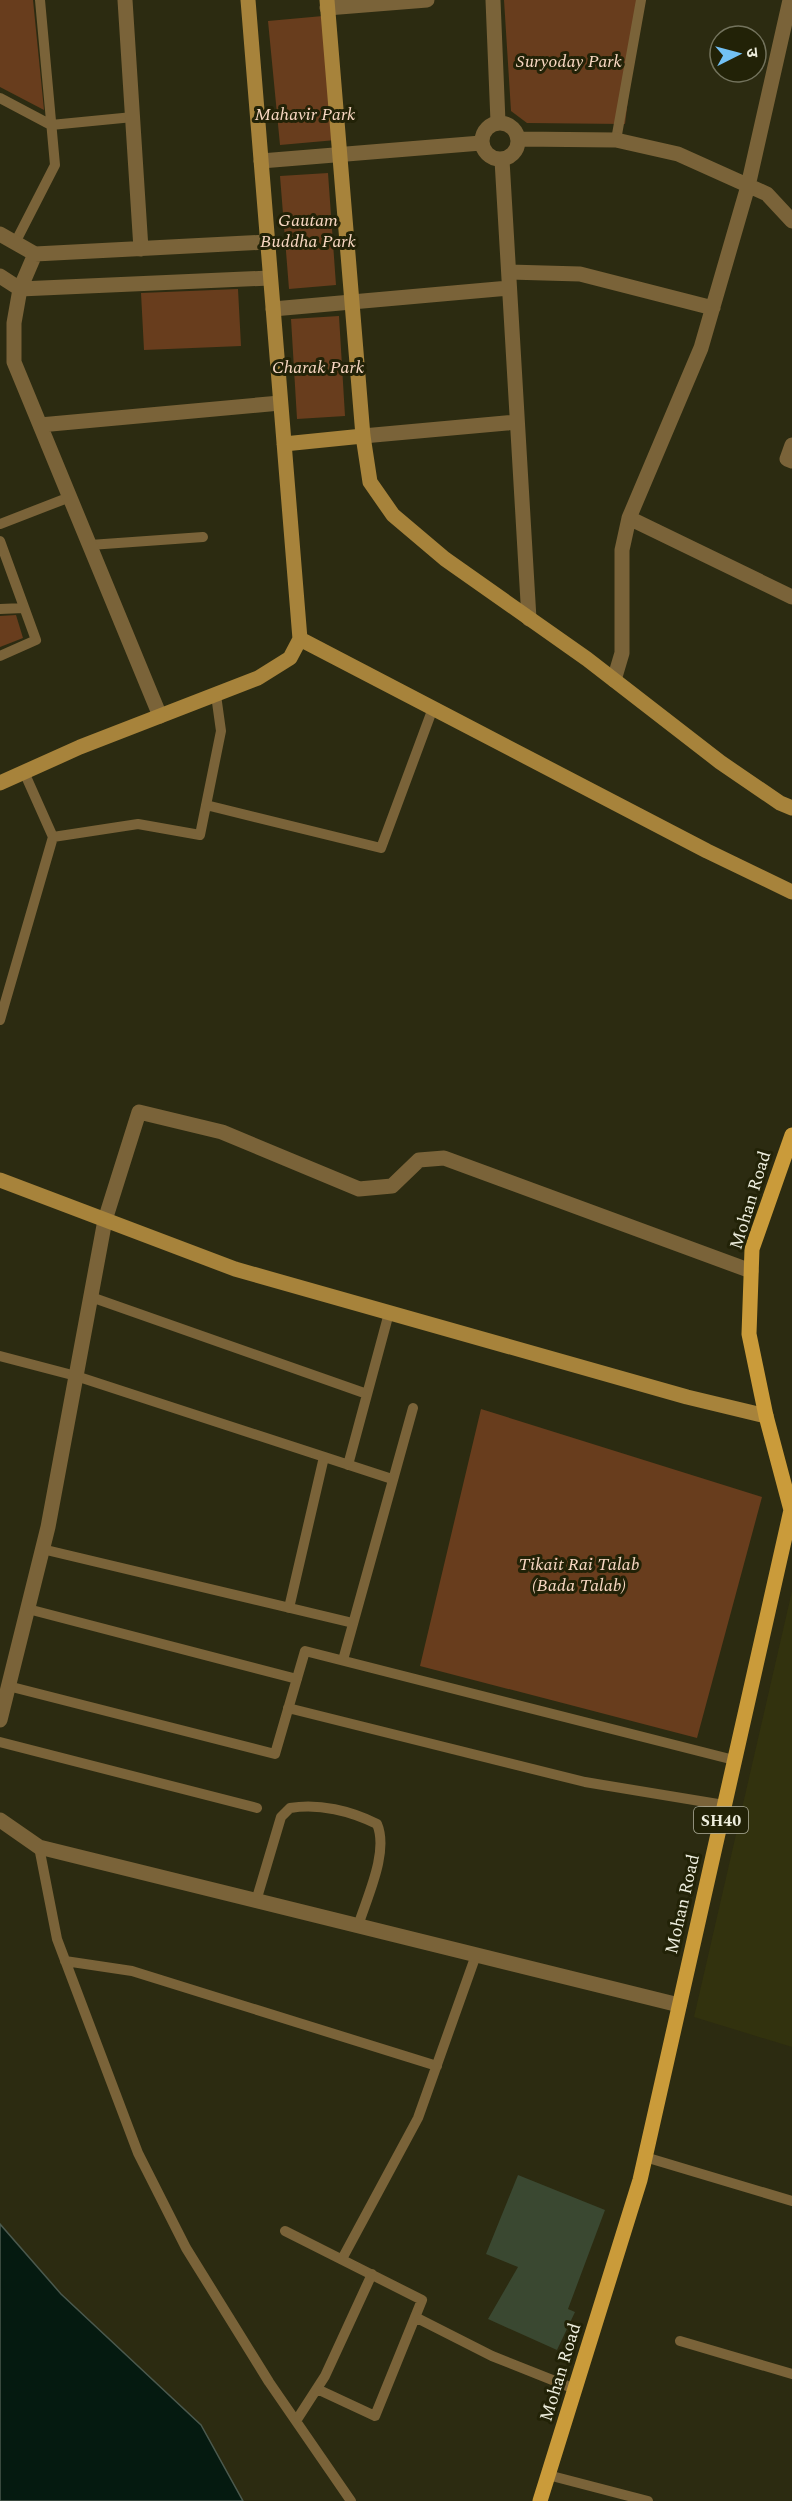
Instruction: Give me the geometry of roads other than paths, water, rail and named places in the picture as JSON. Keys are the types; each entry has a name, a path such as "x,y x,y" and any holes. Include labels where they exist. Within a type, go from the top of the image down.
{"main road":[{"name":"Mohan Road","path":"540,2501 645,2157 791,1510 766,1416 749,1334 752,1249 792,1135"}],"street":[{"path":"125,0 141,249"},
{"path":"0,783 80,747 258,678 290,658 300,639 248,0"},
{"path":"427,0 327,4 363,436 370,482 393,515 445,560 614,680 720,762 792,808"},
{"path":"493,0 498,122"},
{"path":"614,680 622,653 622,550 629,518 701,348 748,186 790,0"},
{"path":"498,122 512,126 519,139 515,153 502,160 488,156 481,143 485,129 498,122"},
{"path":"519,139 616,140 678,154 766,194 792,220"},
{"path":"261,161 481,143"},
{"path":"502,160 529,619"},
{"path":"0,234 35,254 267,242"},
{"path":"35,254 20,289 14,323 14,362 160,716"},
{"path":"509,272 580,274 713,308"},
{"path":"0,276 20,289 270,278"},
{"path":"273,309 509,288"},
{"path":"40,425 280,403"},
{"path":"284,444 517,422"},
{"path":"792,445 787,459 792,461"},
{"path":"629,518 792,597"},
{"path":"300,639 792,892"},
{"path":"0,1720 42,1549 105,1220 139,1112 222,1132 358,1189 392,1186 419,1160 444,1158 751,1271"},
{"path":"0,1180 235,1269 675,1394 766,1416"},
{"path":"0,1821 39,1847 679,2005"}],"lane":[{"path":"15,243 55,165 40,0"},
{"path":"616,140 641,0"},
{"path":"0,98 51,125 133,117"},
{"path":"0,524 70,497"},
{"path":"90,544 203,537"},
{"path":"0,541 36,640 0,656"},
{"path":"0,609 24,608"},
{"path":"53,837 118,829 138,824 200,836 221,731 216,695"},
{"path":"206,805 381,848 433,708"},
{"path":"0,1020 53,837 24,772"},
{"path":"91,1297 366,1394"},
{"path":"348,1465 389,1313"},
{"path":"0,1356 76,1376 393,1479"},
{"path":"343,1660 413,1408"},
{"path":"289,1608 324,1457"},
{"path":"42,1549 353,1623"},
{"path":"28,1609 297,1679"},
{"path":"9,1686 276,1754 305,1651 734,1760"},
{"path":"288,1708 585,1782 724,1805"},
{"path":"0,1742 257,1808"},
{"path":"256,1901 282,1817 290,1808 317,1806 363,1817 377,1824 382,1836 381,1851 358,1926"},
{"path":"39,1847 57,1940 138,2153 186,2248 269,2382 351,2501"},
{"path":"342,2259 418,2118 476,1955"},
{"path":"65,1960 132,1971 436,2066"},
{"path":"645,2157 792,2201"},
{"path":"285,2231 422,2300 375,2416 317,2389"},
{"path":"296,2421 325,2376 372,2274"},
{"path":"416,2317 492,2356 574,2390"},
{"path":"680,2341 792,2374"},
{"path":"548,2475 648,2501"}],"park label":[{"name":"Suryoday Park","path":"569,61"},
{"name":"Mahavir Park","path":"305,114"},
{"name":"Gautam Buddha Park","path":"308,230"},
{"name":"Charak Park","path":"318,367"},
{"name":"Tikait Rai Talab (Bada Talab)","path":"579,1574"}]}
